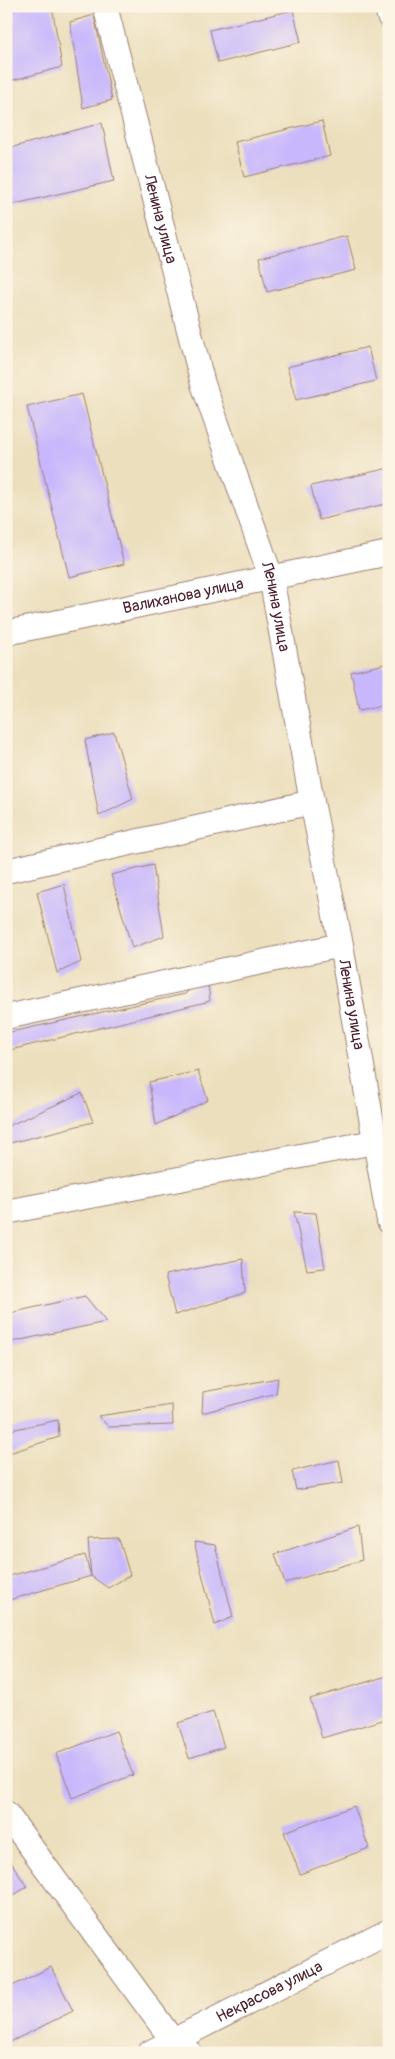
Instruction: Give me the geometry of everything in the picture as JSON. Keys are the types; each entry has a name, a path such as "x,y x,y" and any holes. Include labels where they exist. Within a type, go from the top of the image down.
{"street":[{"name":"Ленина улица","path":"105,6 203,384 271,577 312,802 341,945 389,1222"},
{"path":"387,6 389,16"},
{"name":"Валиханова улица","path":"6,633 389,553"},
{"path":"6,870 312,802"},
{"path":"6,1017 341,945"},
{"path":"6,1212 374,1142"},
{"path":"6,1814 181,2047"},
{"name":"Некрасова улица","path":"149,2053 181,2047 389,1931"}],"building":[{"path":"6,6 52,6 62,67 6,82"},
{"path":"293,10 301,42 218,63 210,30"},
{"path":"94,15 112,100 83,108 70,22"},
{"path":"322,121 330,156 244,177 235,142"},
{"path":"102,123 114,181 6,206 6,149"},
{"path":"347,236 356,270 267,292 259,258"},
{"path":"368,347 376,381 296,400 287,367"},
{"path":"82,394 124,564 69,577 27,407"},
{"path":"389,468 389,503 319,520 311,486"},
{"path":"389,663 389,704 359,710 351,672"},
{"path":"114,732 133,799 99,816 85,740"},
{"path":"153,865 164,936 132,948 111,875"},
{"path":"64,884 81,962 57,973 37,892"},
{"path":"207,974 210,1001 6,1051 6,1033 185,994"},
{"path":"198,1071 208,1100 156,1125 149,1082"},
{"path":"82,1093 93,1122 10,1143 8,1126"},
{"path":"294,1212 316,1213 325,1268 307,1270"},
{"path":"243,1259 245,1293 175,1315 165,1275"},
{"path":"85,1296 106,1322 6,1343 6,1314"},
{"path":"278,1378 276,1393 202,1413 203,1392"},
{"path":"172,1405 173,1425 109,1427 98,1416"},
{"path":"58,1420 59,1437 6,1454 6,1431"},
{"path":"339,1460 343,1483 296,1490 292,1471"},
{"path":"358,1527 362,1560 285,1583 275,1554"},
{"path":"119,1539 130,1575 108,1588 91,1576 88,1540"},
{"path":"194,1542 215,1545 233,1617 215,1625"},
{"path":"85,1555 91,1576 6,1601 6,1577"},
{"path":"387,1676 389,1682 389,1718 322,1738 310,1699"},
{"path":"213,1712 224,1747 189,1758 178,1723"},
{"path":"116,1731 133,1775 72,1798 56,1754"},
{"path":"354,1806 369,1848 300,1874 284,1832"},
{"path":"6,1854 27,1887 12,1896 11,1893 6,1896"},
{"path":"51,1967 73,2011 6,2044 6,1989"}]}
